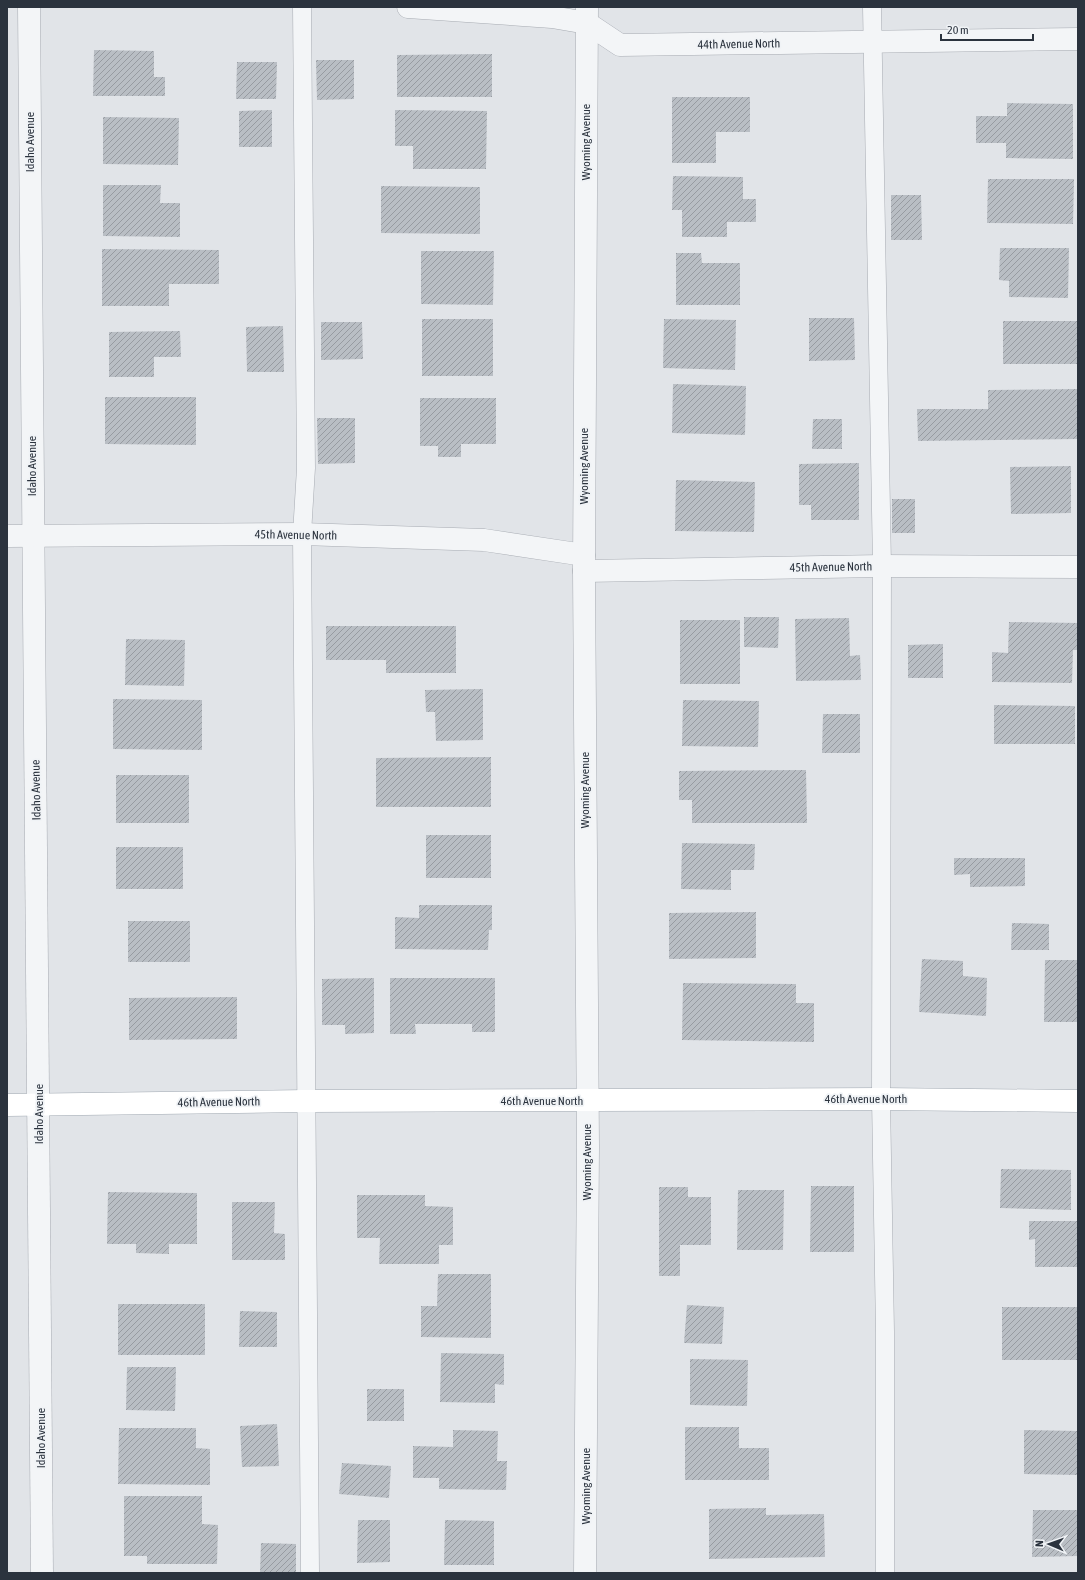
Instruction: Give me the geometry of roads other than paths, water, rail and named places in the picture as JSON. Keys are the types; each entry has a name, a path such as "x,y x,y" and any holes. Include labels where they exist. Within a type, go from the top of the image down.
{"main road":[{"name":"46th Avenue North","path":"7,1104 307,1101 881,1099 1078,1101"}],"street":[{"name":"Idaho Avenue","path":"29,7 42,1573"},
{"name":"44th Avenue North","path":"408,7 552,17 587,15 620,45 1078,39"},
{"name":"Wyoming Avenue","path":"585,1573 587,1100 584,563 587,15"},
{"name":"45th Avenue North","path":"7,536 302,534 484,540 584,563 1078,567"}],"lane":[{"path":"302,7 306,468 302,534 310,1573"},
{"path":"872,7 882,566 881,1099 885,1332 886,1573"}]}
